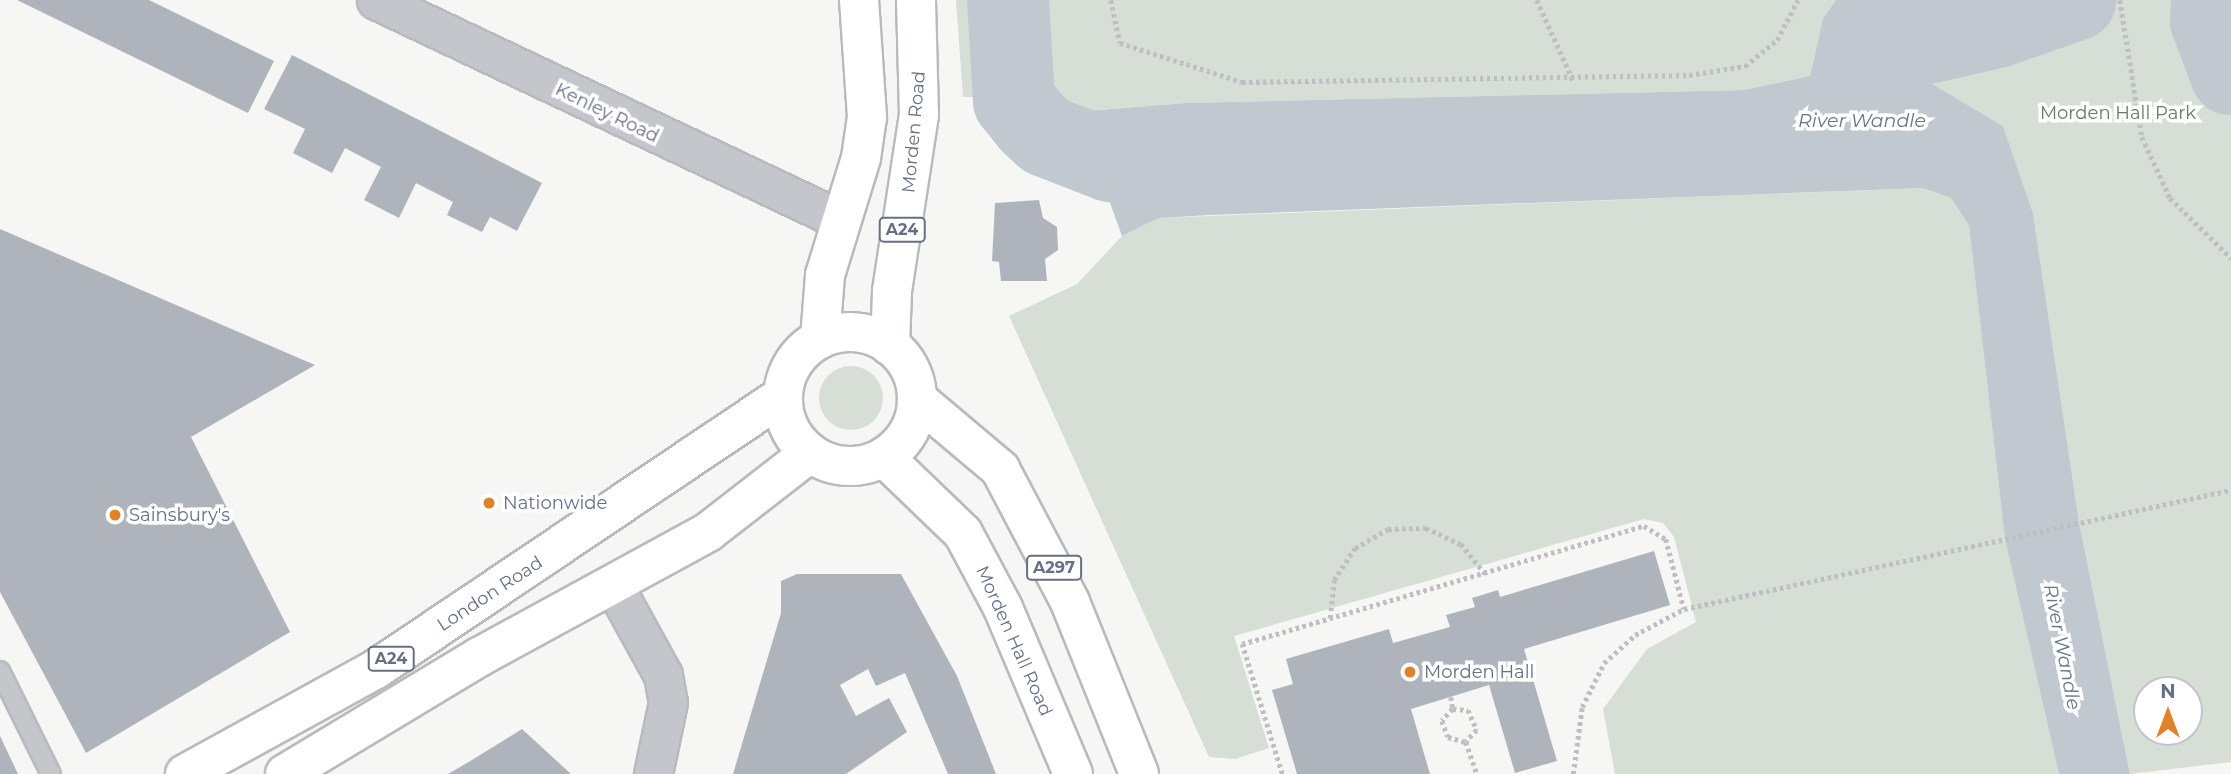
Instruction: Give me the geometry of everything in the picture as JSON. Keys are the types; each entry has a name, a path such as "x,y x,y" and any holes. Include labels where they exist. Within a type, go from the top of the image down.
{"highway":[{"path":"820,338 825,275 867,117 859,0"},
{"name":"Morden Road","path":"890,346 892,291 919,115 916,0"},
{"path":"865,334 890,346 913,377 917,399 904,439 884,457 846,466 810,453 786,421 782,396 793,363 820,338 865,334"},
{"name":"London Road","path":"185,774 376,668 590,531 782,396"},
{"name":"A297","path":"917,399 1000,469 1070,602 1139,774"},
{"name":"A24","path":"285,774 479,657 614,586 708,532 810,453"},
{"name":"Morden Hall Road","path":"884,457 963,533 1003,608 1073,774"}],"street":[{"name":"Kenley Road","path":"376,0 841,220"},
{"path":"614,586 663,675 668,702 653,774"}],"lane":[{"path":"0,671 51,774"}],"path":[{"path":"1111,0 1120,43 1242,82 1573,80 1745,66 1777,40 1798,0"},
{"path":"1537,0 1573,80"},
{"path":"2120,0 2142,137 2169,198 2231,258"},
{"path":"1573,774 1582,707 1604,663 1635,635 1684,609 2083,518 2231,490"},
{"path":"1282,774 1242,644 1644,526 1666,539 1684,609"},
{"path":"1330,618 1334,580 1355,548 1388,529 1426,528 1450,538 1485,574"},
{"path":"1451,697 1453,709"},
{"path":"1453,709 1442,721 1448,737 1466,742"},
{"path":"1453,709 1468,710 1477,730 1466,742"},
{"path":"1466,742 1477,774"}],"green space":[{"path":"956,0 1836,0 1823,18 1810,76 1744,90 1186,103 1050,114 998,97 963,97"},
{"name":"Morden Hall Park","path":"1984,0 2231,0 2231,762 2130,774 2079,522 2033,213 2003,126 1909,71 1992,46 1997,27"},
{"path":"1923,188 1951,198 1969,224 2005,538 2059,774 1615,774 1603,709 1647,649 1696,622 1674,537 1663,523 1644,519 1234,636 1269,748 1235,759 1209,757 1009,316 1077,284 1122,236 1159,218"},
{"path":"851,366 863,368 874,375 881,386 881,410 874,421 863,428 851,430 839,428 828,421 821,410 819,398 821,386 828,375 839,368"}],"water":[{"name":"River Wandle","path":"1836,0 1984,0 1997,27 1992,46 1910,71 2003,126 2033,213 2079,522 2130,774 2059,774 2005,539 1969,225 1951,198 1923,188 1211,215 1159,218 1122,236 1096,164 1046,136 1050,114 1186,103 1744,90 1810,76 1823,18"}],"building":[{"path":"17,0 149,0 274,61 248,113"},
{"path":"292,55 542,183 517,231 490,217 482,232 447,215 453,202 416,183 399,218 364,200 381,167 345,148 332,173 293,153 305,129 264,109"},
{"path":"1039,200 1043,218 1057,227 1058,250 1045,259 1047,281 1001,281 999,262 992,261 995,203"},
{"name":"Sainsbury's","path":"0,229 315,365 191,437 290,632 86,753 0,592"},
{"name":"Morden Hall","path":"1654,551 1670,605 1524,649 1557,761 1515,773 1489,685 1411,709 1430,774 1297,774 1272,690 1293,684 1286,659 1389,629 1393,643 1450,627 1446,615 1475,607 1472,598 1498,590 1500,597"},
{"path":"797,574 901,574 957,676 996,774 948,774 905,673 876,686 868,669 840,685 856,716 889,698 907,732 846,774 733,774 781,613 781,581"},
{"path":"522,729 571,774 448,774 472,760"},
{"path":"0,736 18,774 0,774"}],"waterway":[{"path":"1008,0 1014,101 1032,123 1046,136 1110,161 1154,169"},
{"name":"River Wandle","path":"1887,52 1997,27 2075,0"},
{"name":"River Wandle","path":"2212,0 2211,21 2231,74"}],"place":[{"name":"Nationwide","path":"489,503"},
{"name":"Sainsbury's","path":"115,515"},
{"name":"Morden Hall","path":"1410,672"}]}
